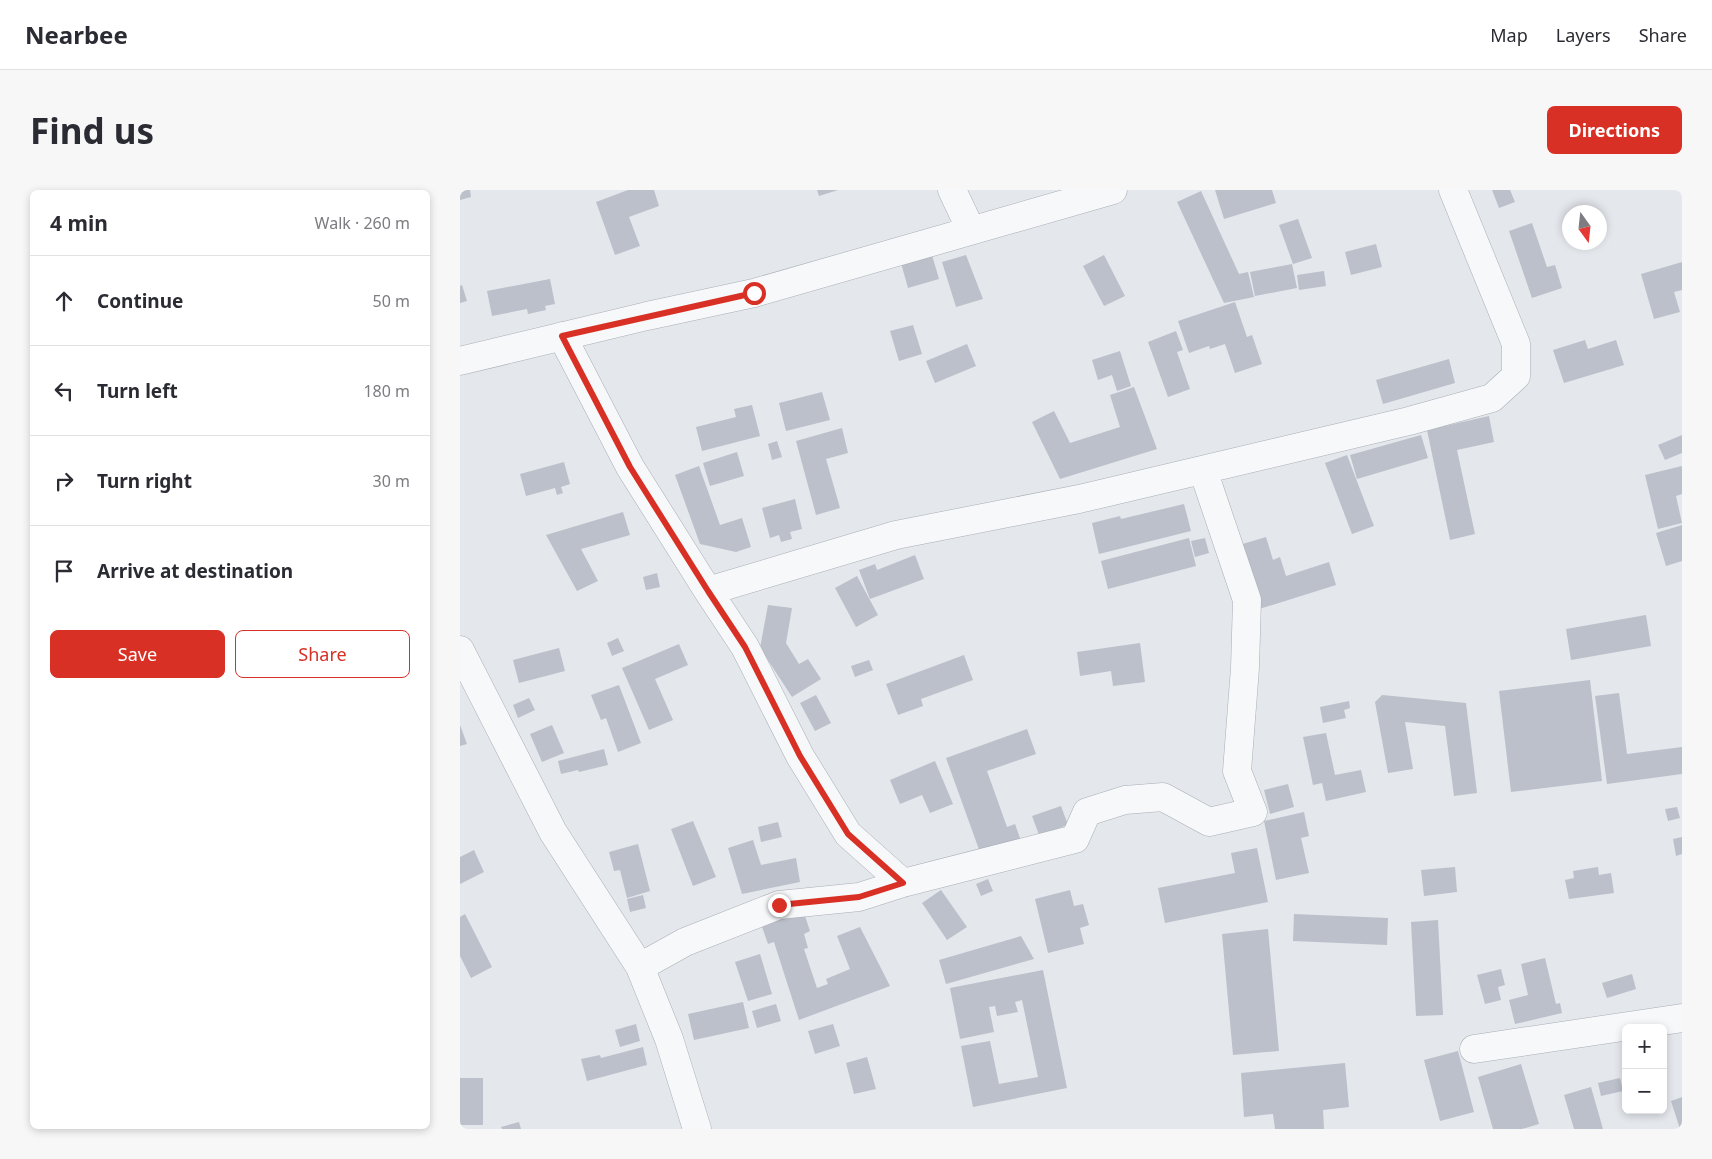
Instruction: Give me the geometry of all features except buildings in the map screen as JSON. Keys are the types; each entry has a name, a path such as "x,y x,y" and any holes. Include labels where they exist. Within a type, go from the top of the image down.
{"street":[{"path":"952,190 971,230"},
{"path":"460,361 754,293 1113,190"},
{"path":"708,591 896,535 1079,500 1409,421 1492,398 1516,376 1516,344 1453,190"},
{"path":"562,336 630,467 745,647 800,756 848,834 903,883"},
{"path":"640,967 685,942 779,905 859,897 903,883 1075,839 1087,812 1125,800 1163,797 1209,822 1253,812 1238,771 1245,668 1246,600 1203,470"},
{"path":"460,650 553,832 640,967 669,1038 697,1129"},
{"path":"1474,1050 1682,1018"}],"route":[{"path":"754,293 562,336 630,467 745,647 800,756 848,834 903,883 859,897 779,905"}]}
